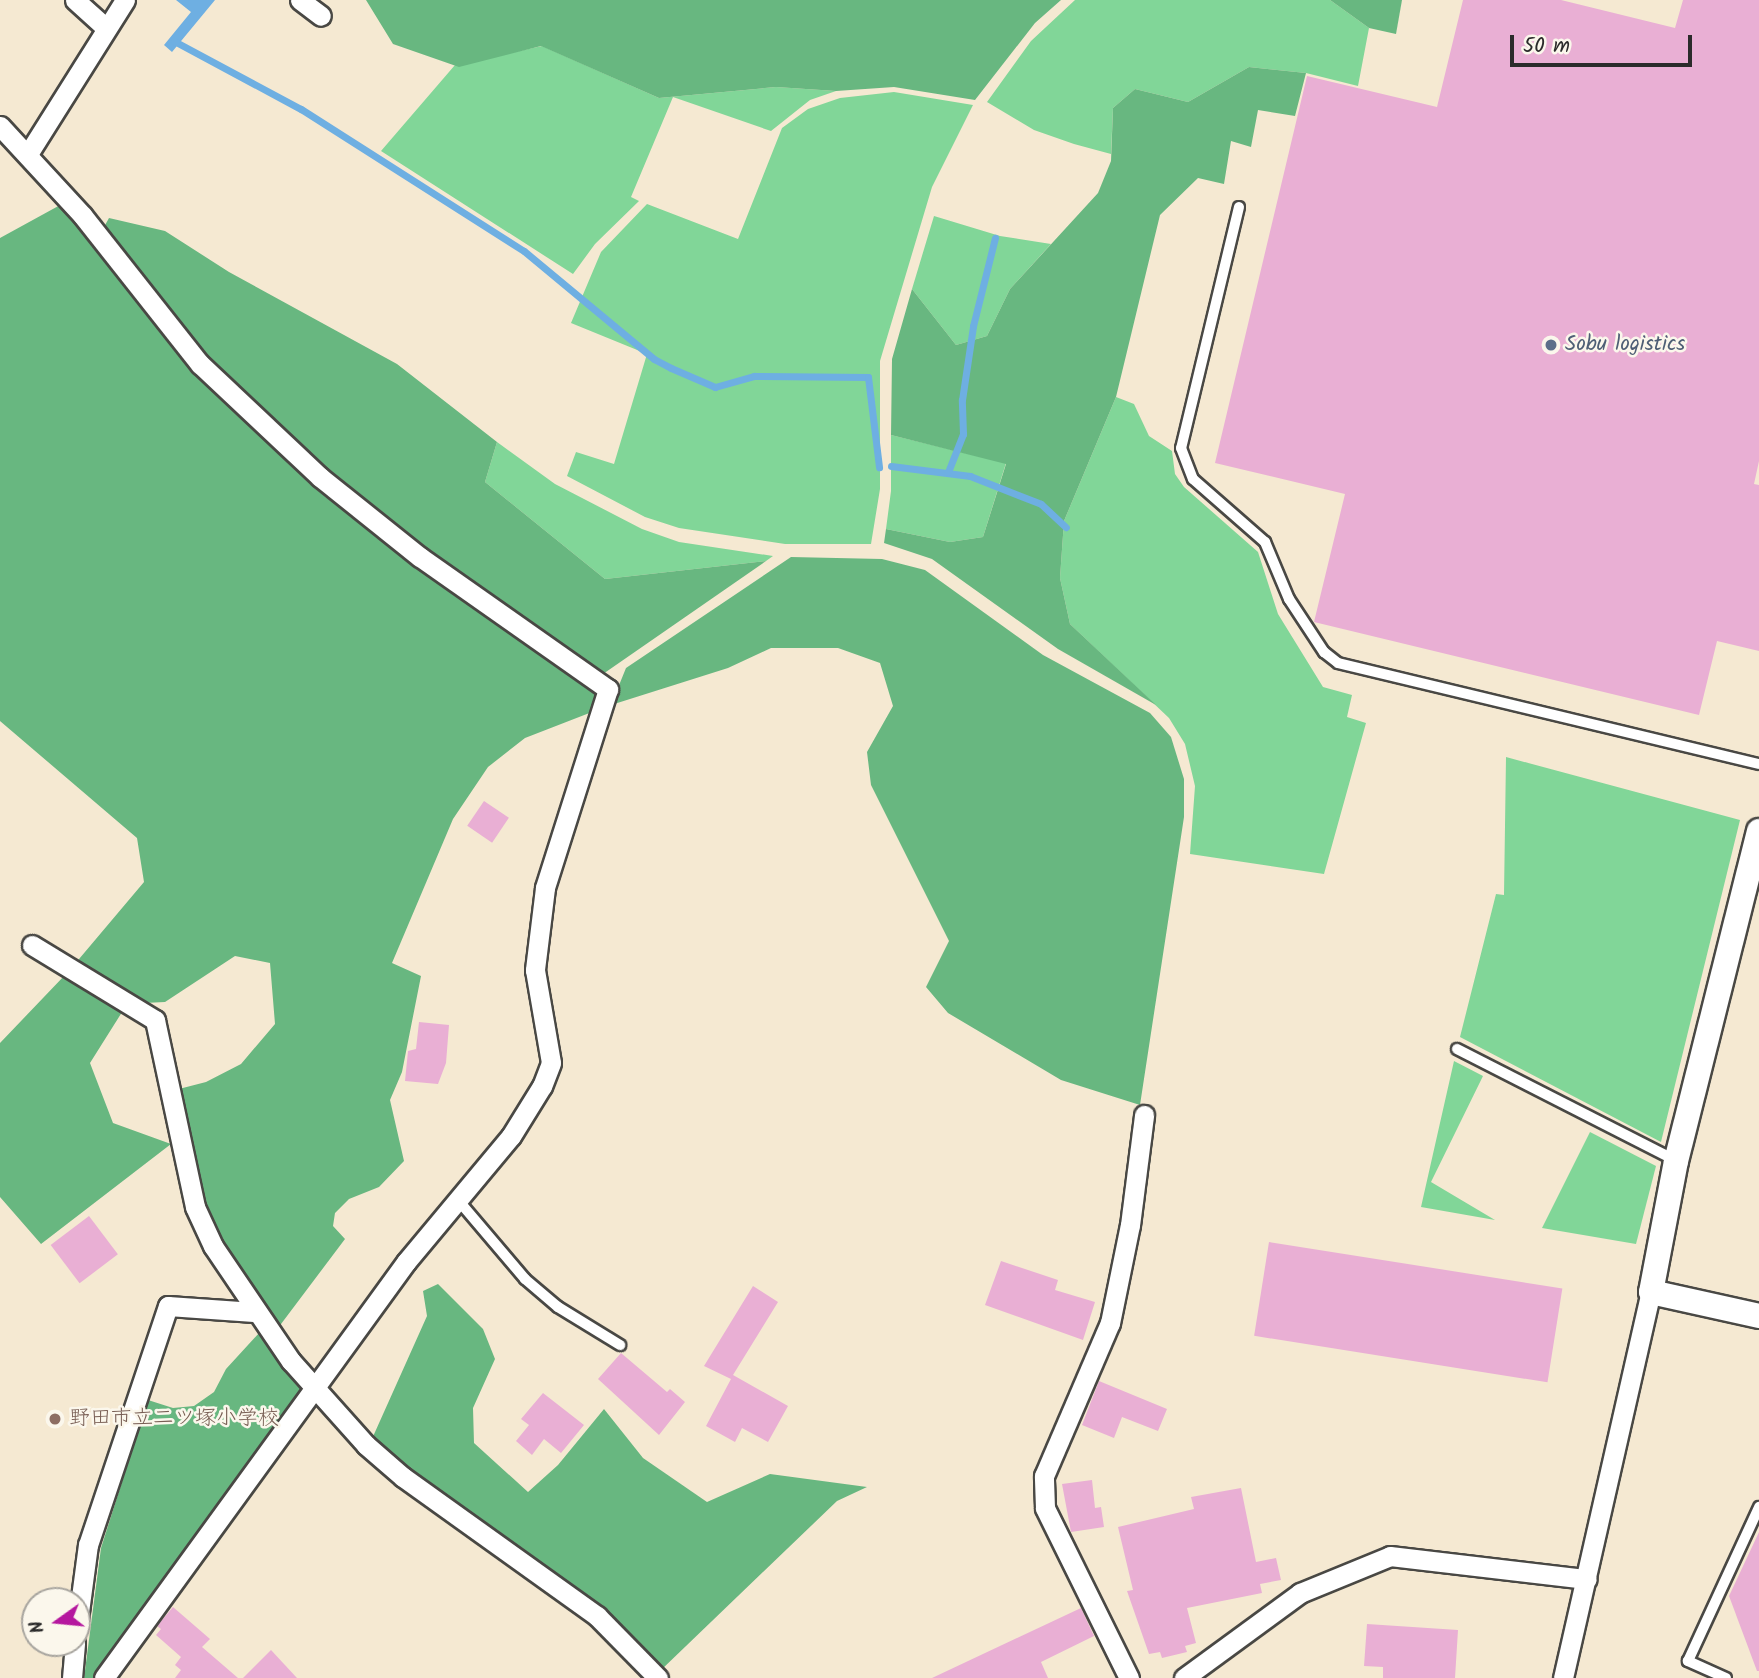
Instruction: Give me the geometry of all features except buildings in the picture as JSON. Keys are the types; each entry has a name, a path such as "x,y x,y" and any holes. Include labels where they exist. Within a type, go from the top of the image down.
{"street":[{"path":"75,0 106,28"},
{"path":"28,154 125,0"},
{"path":"300,0 321,16"},
{"path":"0,126 83,216 200,364 311,468 420,557 608,689 545,888 536,970 551,1063 511,1136 406,1262 104,1678"},
{"path":"1563,1678 1651,1292 1676,1161 1759,831"},
{"path":"32,945 155,1020 189,1188 213,1246 254,1312 316,1389 403,1478 597,1616 658,1678"},
{"path":"1129,1678 1045,1508 1044,1476 1110,1323 1130,1225 1144,1115"},
{"path":"1651,1292 1759,1316"},
{"path":"82,1587 88,1545 168,1306 254,1312"},
{"path":"1184,1678 1300,1593 1390,1556 1587,1579"},
{"path":"72,1678 74,1657"}],"lane":[{"path":"1239,207 1181,448 1193,479 1265,542 1289,599 1324,652 1338,663 1759,764"},
{"path":"1457,1049 1676,1161"},
{"path":"458,1200 525,1279 558,1307 620,1345"},
{"path":"1727,1678 1688,1661 1759,1507"}],"green space":[{"path":"366,0 1061,0 1035,23 975,100 894,87 836,91 776,87 659,98 541,46 459,67 393,44"},
{"path":"1075,0 1330,0 1369,28 1358,86 1306,73 1249,67 1188,102 1135,89 1113,108 1111,154 1074,144 1034,130 987,102 1031,41"},
{"path":"1330,0 1402,0 1396,34 1369,28"},
{"path":"542,46 659,98 776,87 836,91 810,100 771,131 673,97 631,197 639,201 595,244 573,274 381,151 455,65"},
{"path":"1249,67 1306,73 1295,116 1258,110 1251,147 1231,141 1224,184 1198,178 1160,215 1116,397 1064,521 1060,578 1070,624 1156,705 1058,649 932,559 884,543 886,529 950,542 983,537 1006,464 891,435 892,359 912,289 956,345 987,336 1010,289 1098,193 1111,161 1113,108 1135,89 1188,102"},
{"path":"894,92 973,105 932,187 880,361 880,489 871,544 785,544 679,528 645,517 567,476 576,452 614,464 647,354 571,323 601,252 647,204 738,239 782,128 808,109 840,98"},
{"path":"62,204 198,369 595,692 597,698 592,712 525,738 488,767 453,819 392,963 421,976 402,1072 390,1100 404,1161 379,1187 349,1199 335,1213 333,1226 345,1239 275,1332 201,1207 175,1090 206,1082 241,1064 275,1024 270,963 235,956 165,1002 144,1003 74,965 144,882 137,838 0,721 0,238"},
{"path":"934,216 1000,236 1051,244 1010,289 987,336 956,345 912,289"},
{"path":"109,218 165,231 229,272 397,364 497,442 485,482 605,579 766,561 603,674 456,577 329,475 205,361 112,244 104,227"},
{"path":"1116,397 1134,404 1149,436 1172,451 1175,474 1184,487 1258,552 1278,614 1323,687 1352,695 1347,717 1366,723 1324,874 1190,854 1195,786 1185,744 1169,718 1070,624 1060,578 1064,521"},
{"path":"891,435 1006,463 983,537 950,542 886,529 891,491"},
{"path":"497,442 555,484 642,529 679,542 773,556 766,561 605,579 485,482"},
{"path":"791,557 882,559 925,570 1043,655 1150,713 1171,737 1184,779 1184,817 1140,1105 1061,1080 948,1013 926,987 949,941 871,785 867,752 893,706 880,663 838,648 771,648 728,668 611,705 626,668"},
{"path":"1506,757 1740,820 1661,1142 1460,1037 1496,894 1504,895"},
{"path":"65,975 124,1009 90,1063 113,1123 171,1144 41,1244 0,1197 0,1043"},
{"path":"1454,1061 1483,1076 1431,1182 1495,1220 1421,1207"},
{"path":"1590,1132 1656,1166 1636,1244 1542,1228"},
{"path":"438,1284 483,1329 495,1359 473,1408 474,1443 528,1492 558,1465 604,1409 643,1458 707,1502 770,1474 867,1487 837,1501 660,1671 371,1441 427,1316 423,1291"},
{"path":"260,1332 308,1389 99,1678 84,1678 87,1657 91,1657 91,1624 101,1548 148,1400 173,1408 194,1406 214,1392 226,1369"}],"water":[{"path":"176,0 215,0 172,52 164,45 191,12"}],"waterway":[{"path":"174,41 301,109 524,251 654,359 671,368 715,387 754,376 868,377 879,467"},
{"path":"948,472 963,434 962,400 973,326 995,238"},
{"path":"891,466 970,476 1041,504 1066,527"}],"place":[{"name":"Sobu logistics","path":"1551,345"},
{"name":"野田市立二ツ塚小学校","path":"55,1419"}]}
